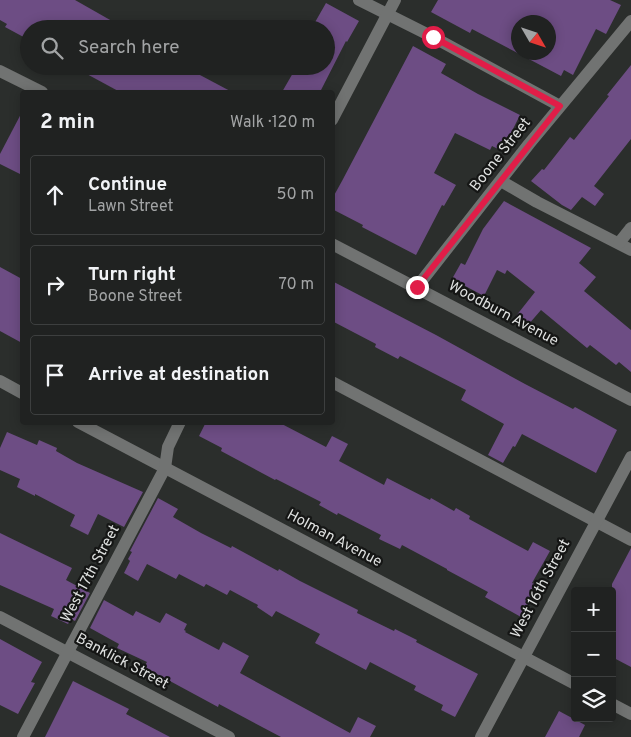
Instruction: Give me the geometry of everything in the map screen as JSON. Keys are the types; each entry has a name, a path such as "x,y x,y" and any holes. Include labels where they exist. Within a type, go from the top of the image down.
{"street":[{"path":"359,0 560,106"},
{"path":"335,114 396,0"},
{"name":"Boone Street","path":"417,287 560,106 631,22"},
{"path":"0,71 38,90"},
{"path":"501,181 537,202 631,250"},
{"path":"619,243 631,228"},
{"name":"Woodburn Avenue","path":"335,246 631,400"},
{"path":"0,381 20,392"},
{"path":"335,384 631,540"},
{"name":"Holman Avenue","path":"84,425 571,682"},
{"name":"West 17th Street","path":"23,737 165,468 168,447 179,425"},
{"name":"West 16th Street","path":"481,737 595,521 631,457"},
{"name":"Banklick Street","path":"0,617 230,737"},
{"path":"616,706 631,714"}],"building":[{"path":"0,0 75,0 110,20 20,20 20,35 5,27 7,24 0,20"},
{"path":"438,0 610,0 621,5 606,34 596,29 573,75 564,70 561,76 531,60 556,60 556,15 511,15 511,50 472,29 470,33 431,12"},
{"path":"326,3 359,21 335,63 335,20 316,20"},
{"path":"413,46 446,64 441,73 520,115 502,151 492,146 490,150 455,133 434,173 456,185 444,206 442,205 416,255 335,211 335,194"},
{"path":"631,65 631,139 594,186 604,194 595,206 582,197 571,210 531,181 542,169 544,170 570,137 574,140"},
{"path":"89,75 200,75 228,90 116,90"},
{"path":"292,75 329,75 321,90 283,90"},
{"path":"20,116 20,174 0,164 0,154"},
{"path":"504,201 591,248 579,263 596,277 584,291 631,330 631,372 619,362 616,365 590,345 587,348 541,310 528,325 516,316 535,292 507,270 505,274 497,270 484,296 452,279 461,263 465,265 483,229"},
{"path":"0,267 20,278 20,342 0,331"},
{"path":"335,283 525,384 573,409 575,407 617,430 596,473 522,434 503,463 488,455 504,424 461,400 466,390 400,356 398,359 375,347 376,344 335,323"},
{"path":"204,425 284,425 326,447 332,436 348,444 339,461 384,485 387,478 454,511 456,508 470,516 469,519 528,551 533,542 550,551 532,583 538,586 521,617 485,597 488,592 402,545 400,549 379,539 381,535 338,513 337,515 319,505 321,502 221,451 222,448 199,436"},
{"path":"7,432 37,445 39,440 57,448 56,451 77,463 143,492 124,527 98,514 88,535 70,526 75,515 35,494 35,496 17,487 20,479 0,470 0,448"},
{"path":"158,498 178,509 173,517 201,533 231,548 232,546 278,571 279,569 358,610 357,613 417,640 416,642 478,674 455,717 441,710 443,705 414,690 416,686 370,662 366,670 315,643 320,634 276,611 272,617 257,607 258,605 230,590 227,595 206,584 204,587 179,574 176,579 147,564 138,581 124,573 130,561 128,559 132,552 130,551"},
{"path":"0,533 72,568 66,580 90,593 75,621 71,619 68,624 51,616 54,609 0,585"},
{"path":"631,548 631,667 616,659 616,587 612,587"},
{"path":"104,600 133,616 136,611 160,623 166,613 187,624 185,632 217,649 219,650 223,642 249,656 240,673 350,733 358,717 376,726 370,737 281,737 219,704 218,707 144,667 147,662 117,648 119,644 90,628"},
{"path":"0,639 42,662 31,682 35,683 18,714 0,705"},
{"path":"73,681 129,709 126,714 170,737 45,737"},
{"path":"559,711 571,717 571,722 579,722 585,725 579,737 545,737"}],"route":[{"path":"417,287 560,106 433,37"}]}
